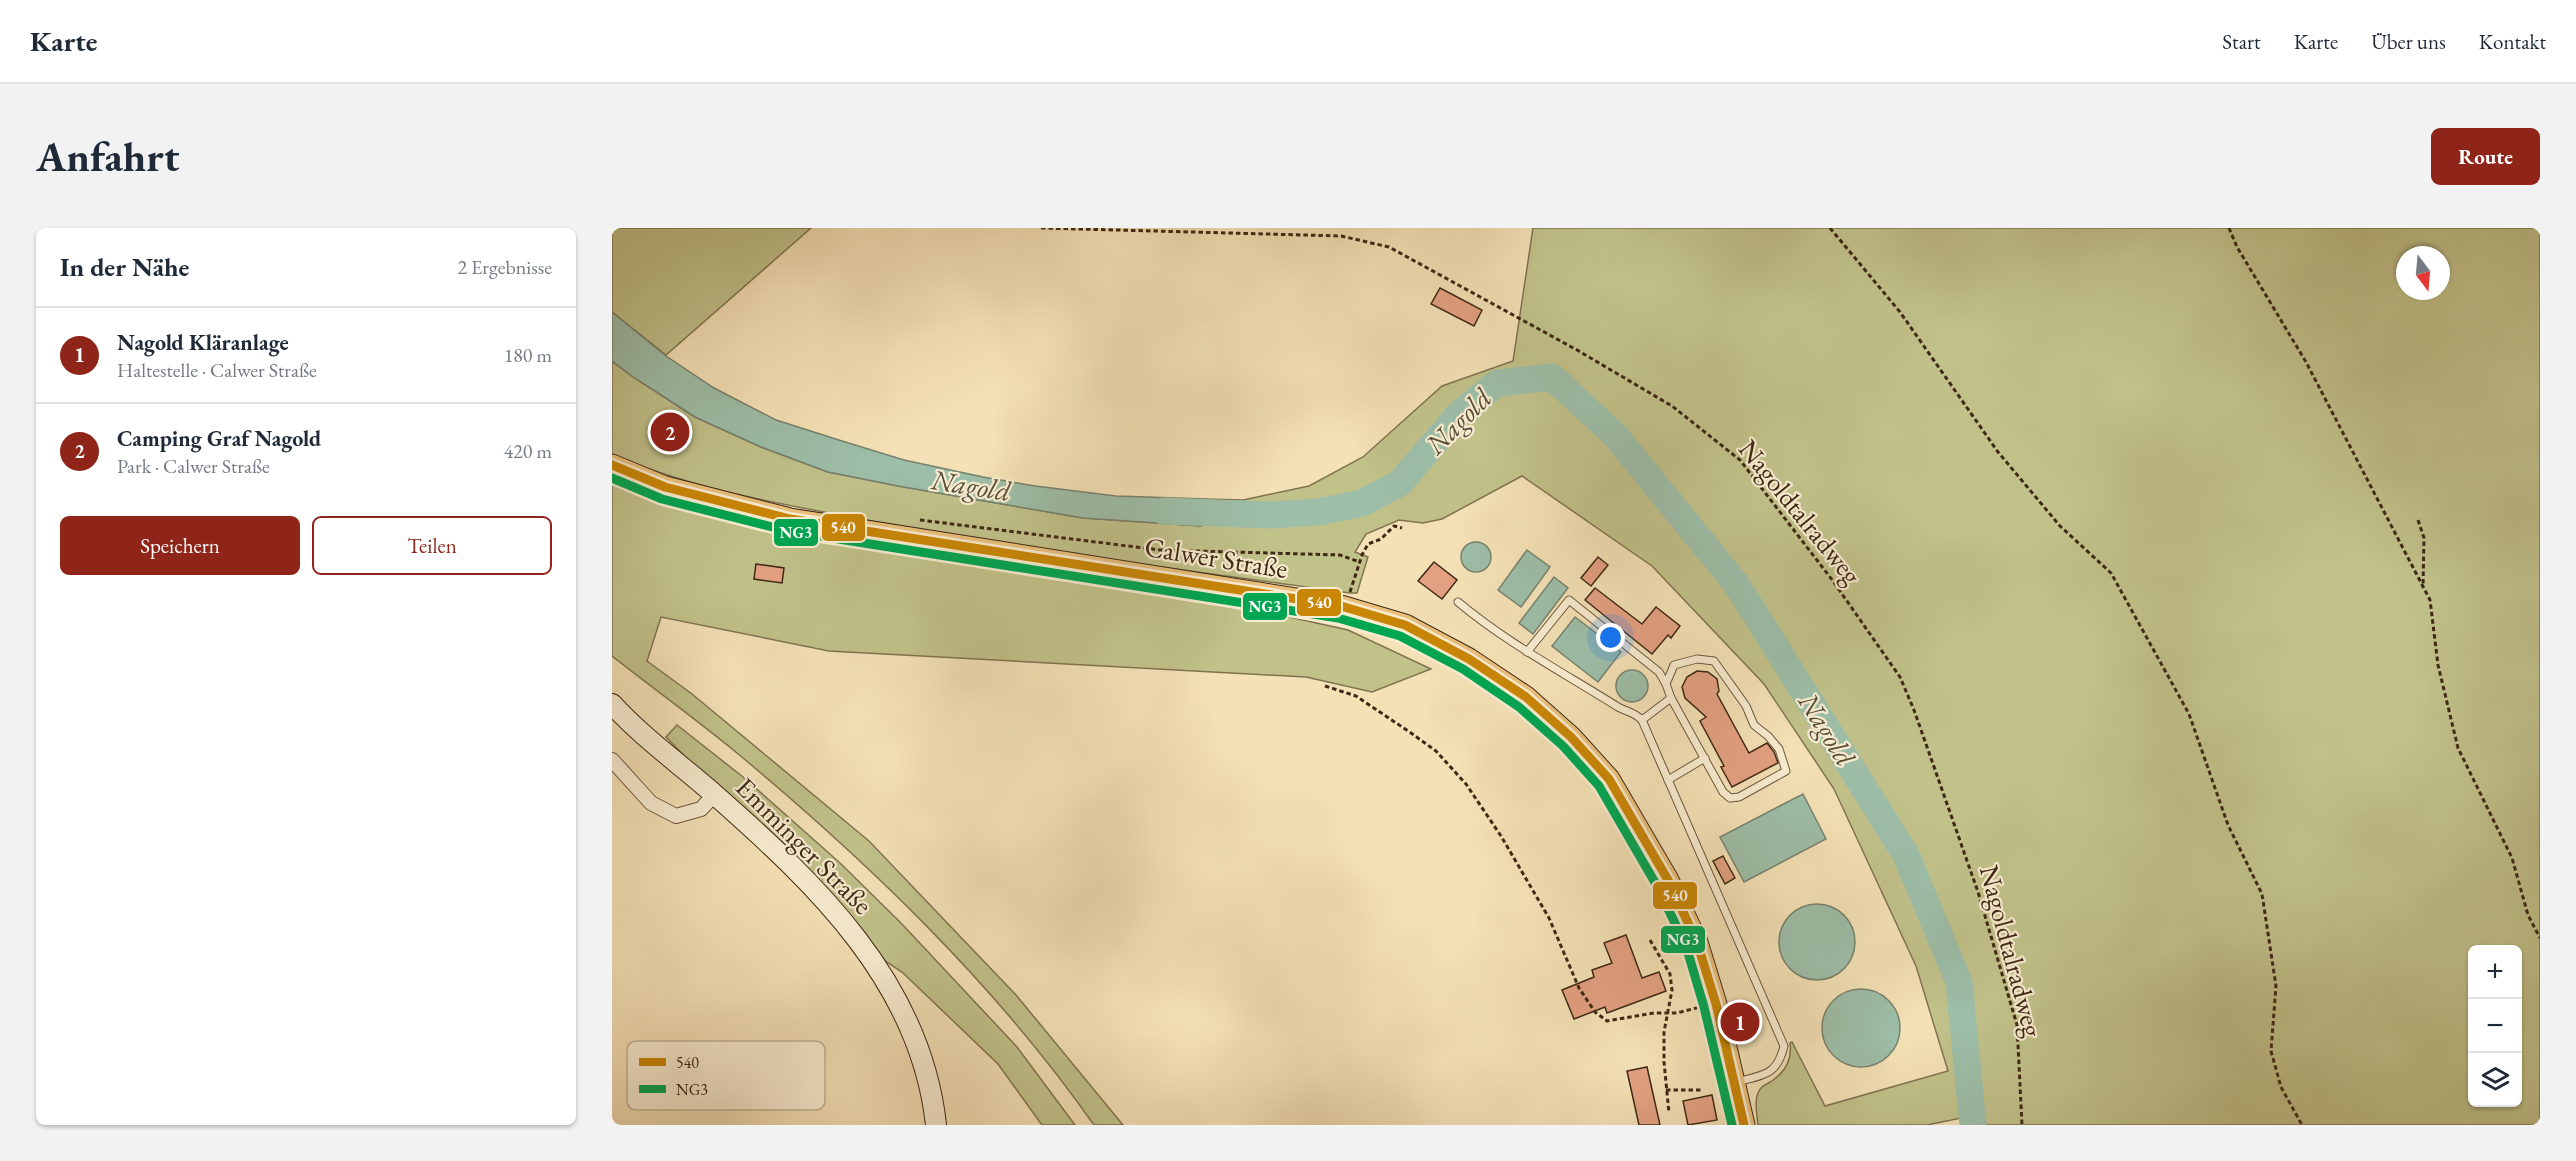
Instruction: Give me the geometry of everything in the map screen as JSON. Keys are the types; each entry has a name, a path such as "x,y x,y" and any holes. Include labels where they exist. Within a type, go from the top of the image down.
{"main road":[{"name":"Calwer Straße","path":"612,465 665,487 790,519 1341,606 1405,625 1469,659 1526,697 1571,737 1609,779 1668,880 1696,942 1716,1004 1736,1082 1744,1125"}],"street":[{"name":"Emminger Straße","path":"612,704 628,722 714,794 816,890 857,939 891,986 910,1025 926,1072 936,1125"},
{"path":"612,760 651,802 676,816 701,809 714,794"}],"lane":[{"path":"1527,652 1569,600 1659,672 1723,792 1730,798 1739,797 1786,771 1779,749 1754,725 1746,706 1714,661 1697,658 1674,665 1666,684"},
{"path":"1458,602 1479,620 1527,652 1589,687 1620,709 1635,713 1642,720 1784,1046 1780,1063 1769,1073 1736,1082"},
{"path":"1642,720 1671,698"},
{"path":"1668,780 1705,759"}],"path":[{"name":"Nagoldtalradweg","path":"1041,228 1341,236 1389,247 1577,350 1672,406 1740,460 1833,581 1900,677 1978,892 2018,1026 2022,1125"},
{"path":"1830,228 1900,312 1998,452 2060,526 2111,573 2188,714 2229,825 2262,894 2276,986 2271,1052 2281,1087 2302,1125"},
{"path":"2229,228 2237,247 2306,362 2430,600 2438,666 2458,748 2512,858 2528,915 2540,938"},
{"path":"919,520 1160,550 1340,555 1360,562"},
{"path":"2418,520 2424,538 2423,588"},
{"path":"1341,606 1350,593 1368,544 1381,539 1394,526 1402,528"},
{"path":"1324,686 1356,696 1411,733 1436,751 1466,784 1502,836 1549,918 1579,988 1595,1012 1607,1021 1654,1013 1677,1013 1716,1004"},
{"path":"1650,940 1670,974 1672,990 1664,1032 1669,1113"},
{"path":"1666,1090 1702,1090"}],"green space":[{"path":"612,228 811,228 666,355 612,312"},
{"path":"1533,228 2540,228 2540,1125 1964,1125 1961,1118 1927,1125 1758,1125 1757,1096 1762,1087 1785,1068 1792,1042 1825,1106 1948,1071 1916,966 1834,789 1764,684 1652,566 1522,476 1442,519 1423,523 1399,520 1366,534 1355,552 1368,557 1357,593 1350,593 1044,550 861,519 766,501 703,486 612,454 612,361 695,417 761,447 828,472 1083,518 1201,526 1205,499 1243,500 1309,486 1363,457 1442,386 1513,361"},
{"path":"612,474 696,506 781,528 1239,606 1348,630 1431,669 1372,692 1306,677 829,651 661,617 647,661 692,694 869,841 1016,995 1123,1125 1094,1125 1015,1023 928,927 882,882 737,753 612,656"},
{"path":"677,725 743,777 840,863 901,923 1017,1047 1075,1125 1042,1125 998,1064 902,972 879,957 666,737"}],"water":[{"path":"612,312 666,356 714,388 776,420 904,460 983,477 1116,496 1205,499 1200,514 1201,526 1083,518 828,472 761,447 695,417 633,377 612,361"},
{"path":"1476,542 1487,546 1491,557 1487,568 1476,572 1465,568 1461,557 1465,546"},
{"path":"1527,550 1550,567 1521,607 1498,590"},
{"path":"1554,577 1568,588 1533,634 1519,623"},
{"path":"1575,617 1621,652 1598,682 1552,646"},
{"path":"1632,670 1643,675 1648,686 1643,697 1632,702 1621,697 1616,686 1621,675"},
{"path":"1803,794 1826,839 1744,882 1720,837"},
{"path":"1825,904 1838,910 1849,921 1855,934 1853,957 1838,974 1825,980 1809,980 1796,974 1781,957 1779,934 1785,921 1802,906"},
{"path":"1861,989 1876,992 1888,1001 1897,1013 1900,1028 1897,1043 1888,1055 1876,1064 1861,1067 1846,1064 1834,1055 1825,1043 1822,1028 1825,1013 1834,1001 1846,992"}],"building":[{"path":"1440,288 1482,310 1474,326 1431,304"},
{"path":"1598,557 1608,565 1591,586 1581,578"},
{"path":"1434,562 1457,580 1442,599 1418,581"},
{"path":"756,564 784,568 782,583 754,579"},
{"path":"1595,588 1642,624 1656,607 1680,626 1671,638 1668,635 1652,654 1585,600"},
{"path":"1697,671 1708,672 1717,679 1719,691 1717,694 1749,753 1767,743 1778,763 1732,787 1721,767 1724,766 1700,721 1706,717 1685,698 1682,687 1687,677"},
{"path":"1723,856 1735,878 1725,884 1713,861"},
{"path":"1626,935 1642,978 1659,972 1666,991 1607,1013 1605,1007 1574,1019 1562,990 1594,977 1592,970 1612,963 1604,943"},
{"path":"1647,1067 1660,1125 1639,1125 1627,1071"},
{"path":"1712,1095 1717,1120 1688,1125 1683,1101"}],"waterway":[{"name":"Nagold","path":"1164,511 1270,515 1318,512 1362,503 1400,483 1459,414 1497,383 1552,377 1615,435 1737,585 1906,855 1959,982 1973,1125"}],"transit line":[{"name":"540","path":"612,465 665,487 790,519 1341,606 1405,625 1469,659 1526,697 1571,737 1609,779 1668,880 1697,942 1716,1004 1744,1125"},
{"name":"NG3","path":"612,478 662,499 788,531 1338,618 1400,636 1463,669 1519,707 1563,746 1599,786 1657,886 1686,946 1704,1007 1732,1125"}],"place":[{"name":"Camping Graf Nagold","path":"670,432"},
{"name":"Nagold Kläranlage","path":"1740,1022"}]}
